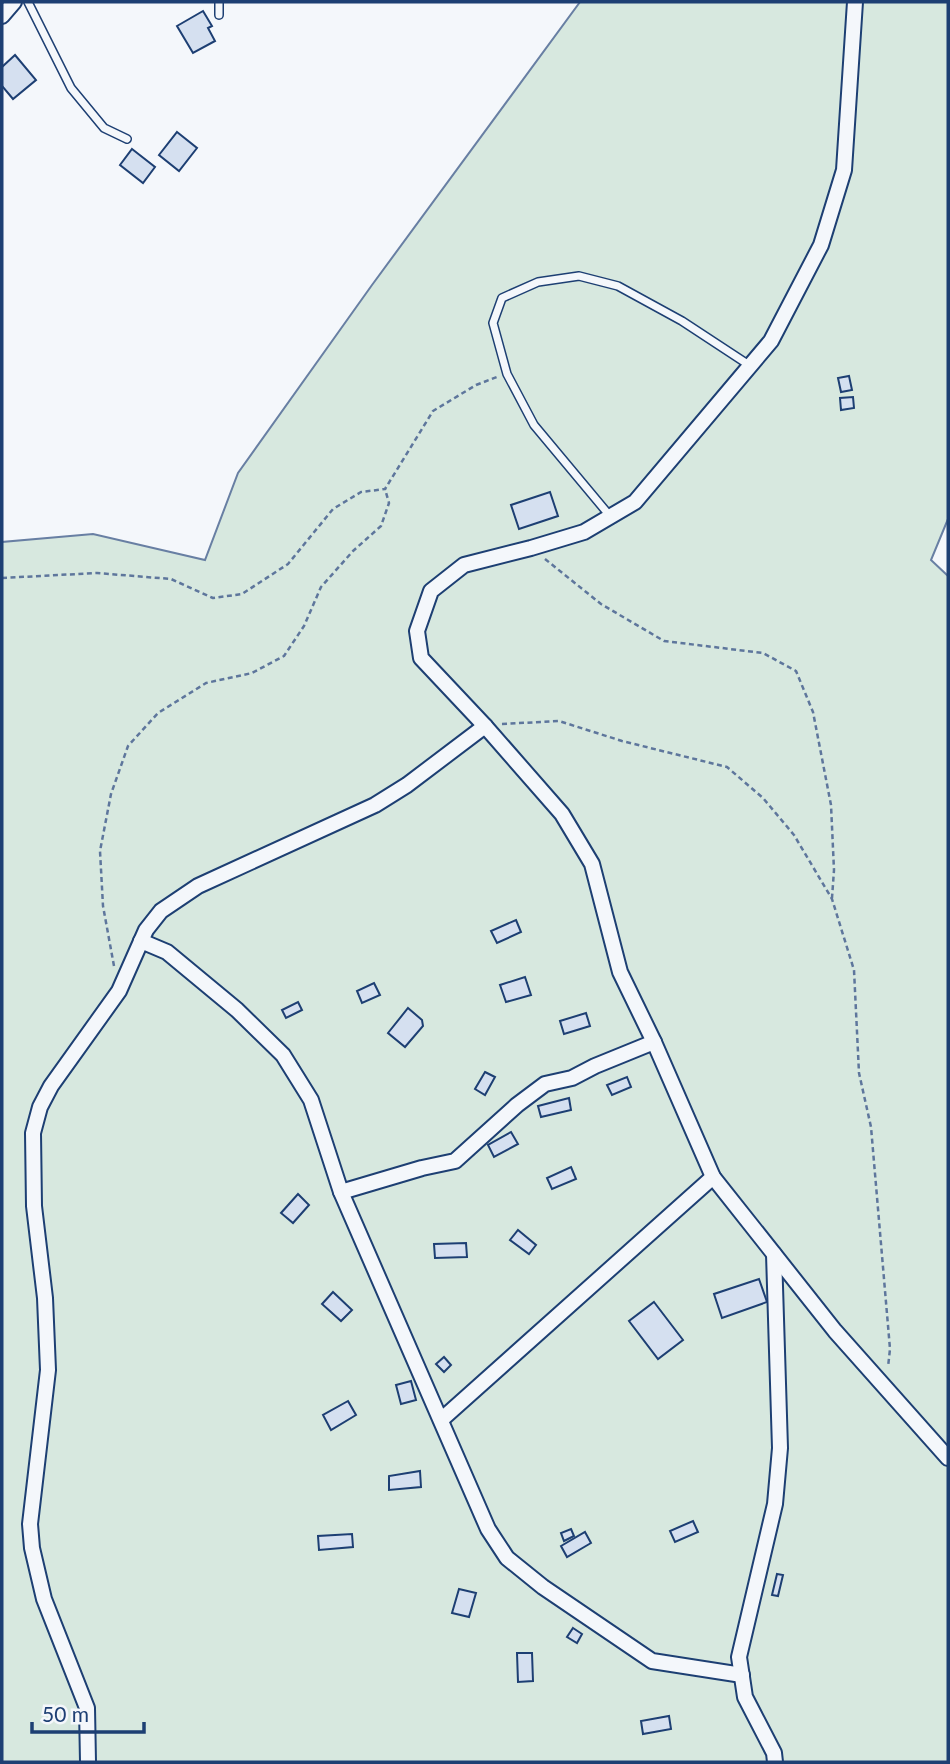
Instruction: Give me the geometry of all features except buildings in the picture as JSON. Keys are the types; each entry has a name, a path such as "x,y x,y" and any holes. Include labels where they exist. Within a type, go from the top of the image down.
{"street":[{"path":"2,16 14,2"},
{"path":"855,2 845,170 821,245 771,341 635,502 584,532 464,565 430,591 417,631 421,658 562,814 592,863 620,972 713,1177 835,1331 948,1458"},
{"path":"88,1762 87,1708 44,1599 30,1524 48,1370 45,1298 34,1206 33,1133 40,1107 51,1086 119,991 146,930 161,911 198,886 375,805 407,785 485,726"},
{"path":"141,941 167,952 237,1010 283,1055 311,1100 341,1192 488,1529 507,1558 543,1587 652,1661 741,1675"},
{"path":"341,1192 455,1161 517,1105 545,1084 572,1079 595,1066 654,1042"},
{"path":"441,1420 713,1177"},
{"path":"774,1254 779,1459 775,1504 739,1657 745,1697 774,1753 775,1762"}],"lane":[{"path":"29,2 71,88 104,128 127,139"},
{"path":"219,2 219,15"},
{"path":"610,516 534,425 507,374 492,323 502,298 538,282 579,275 618,286 682,321 749,365"}],"path":[{"path":"114,967 103,906 100,851 111,794 128,746 158,713 206,684 252,673 284,656 304,626 321,587 353,551 381,526 389,503 385,489 433,411 476,385 507,374"},
{"path":"2,578 97,573 171,579 213,598 242,594 288,564 333,509 361,492 385,489"},
{"path":"531,548 601,604 664,641 763,653 796,671 813,712 831,805 834,870 832,899"},
{"path":"485,726 559,721 622,741 727,767 763,798 794,835 832,899 854,970 859,1073 871,1127 890,1349 886,1389"}],"shaded area":[{"path":"580,2 948,2 948,519 931,560 948,576 948,1762 2,1762 2,542 93,534 205,560 238,473"}]}
